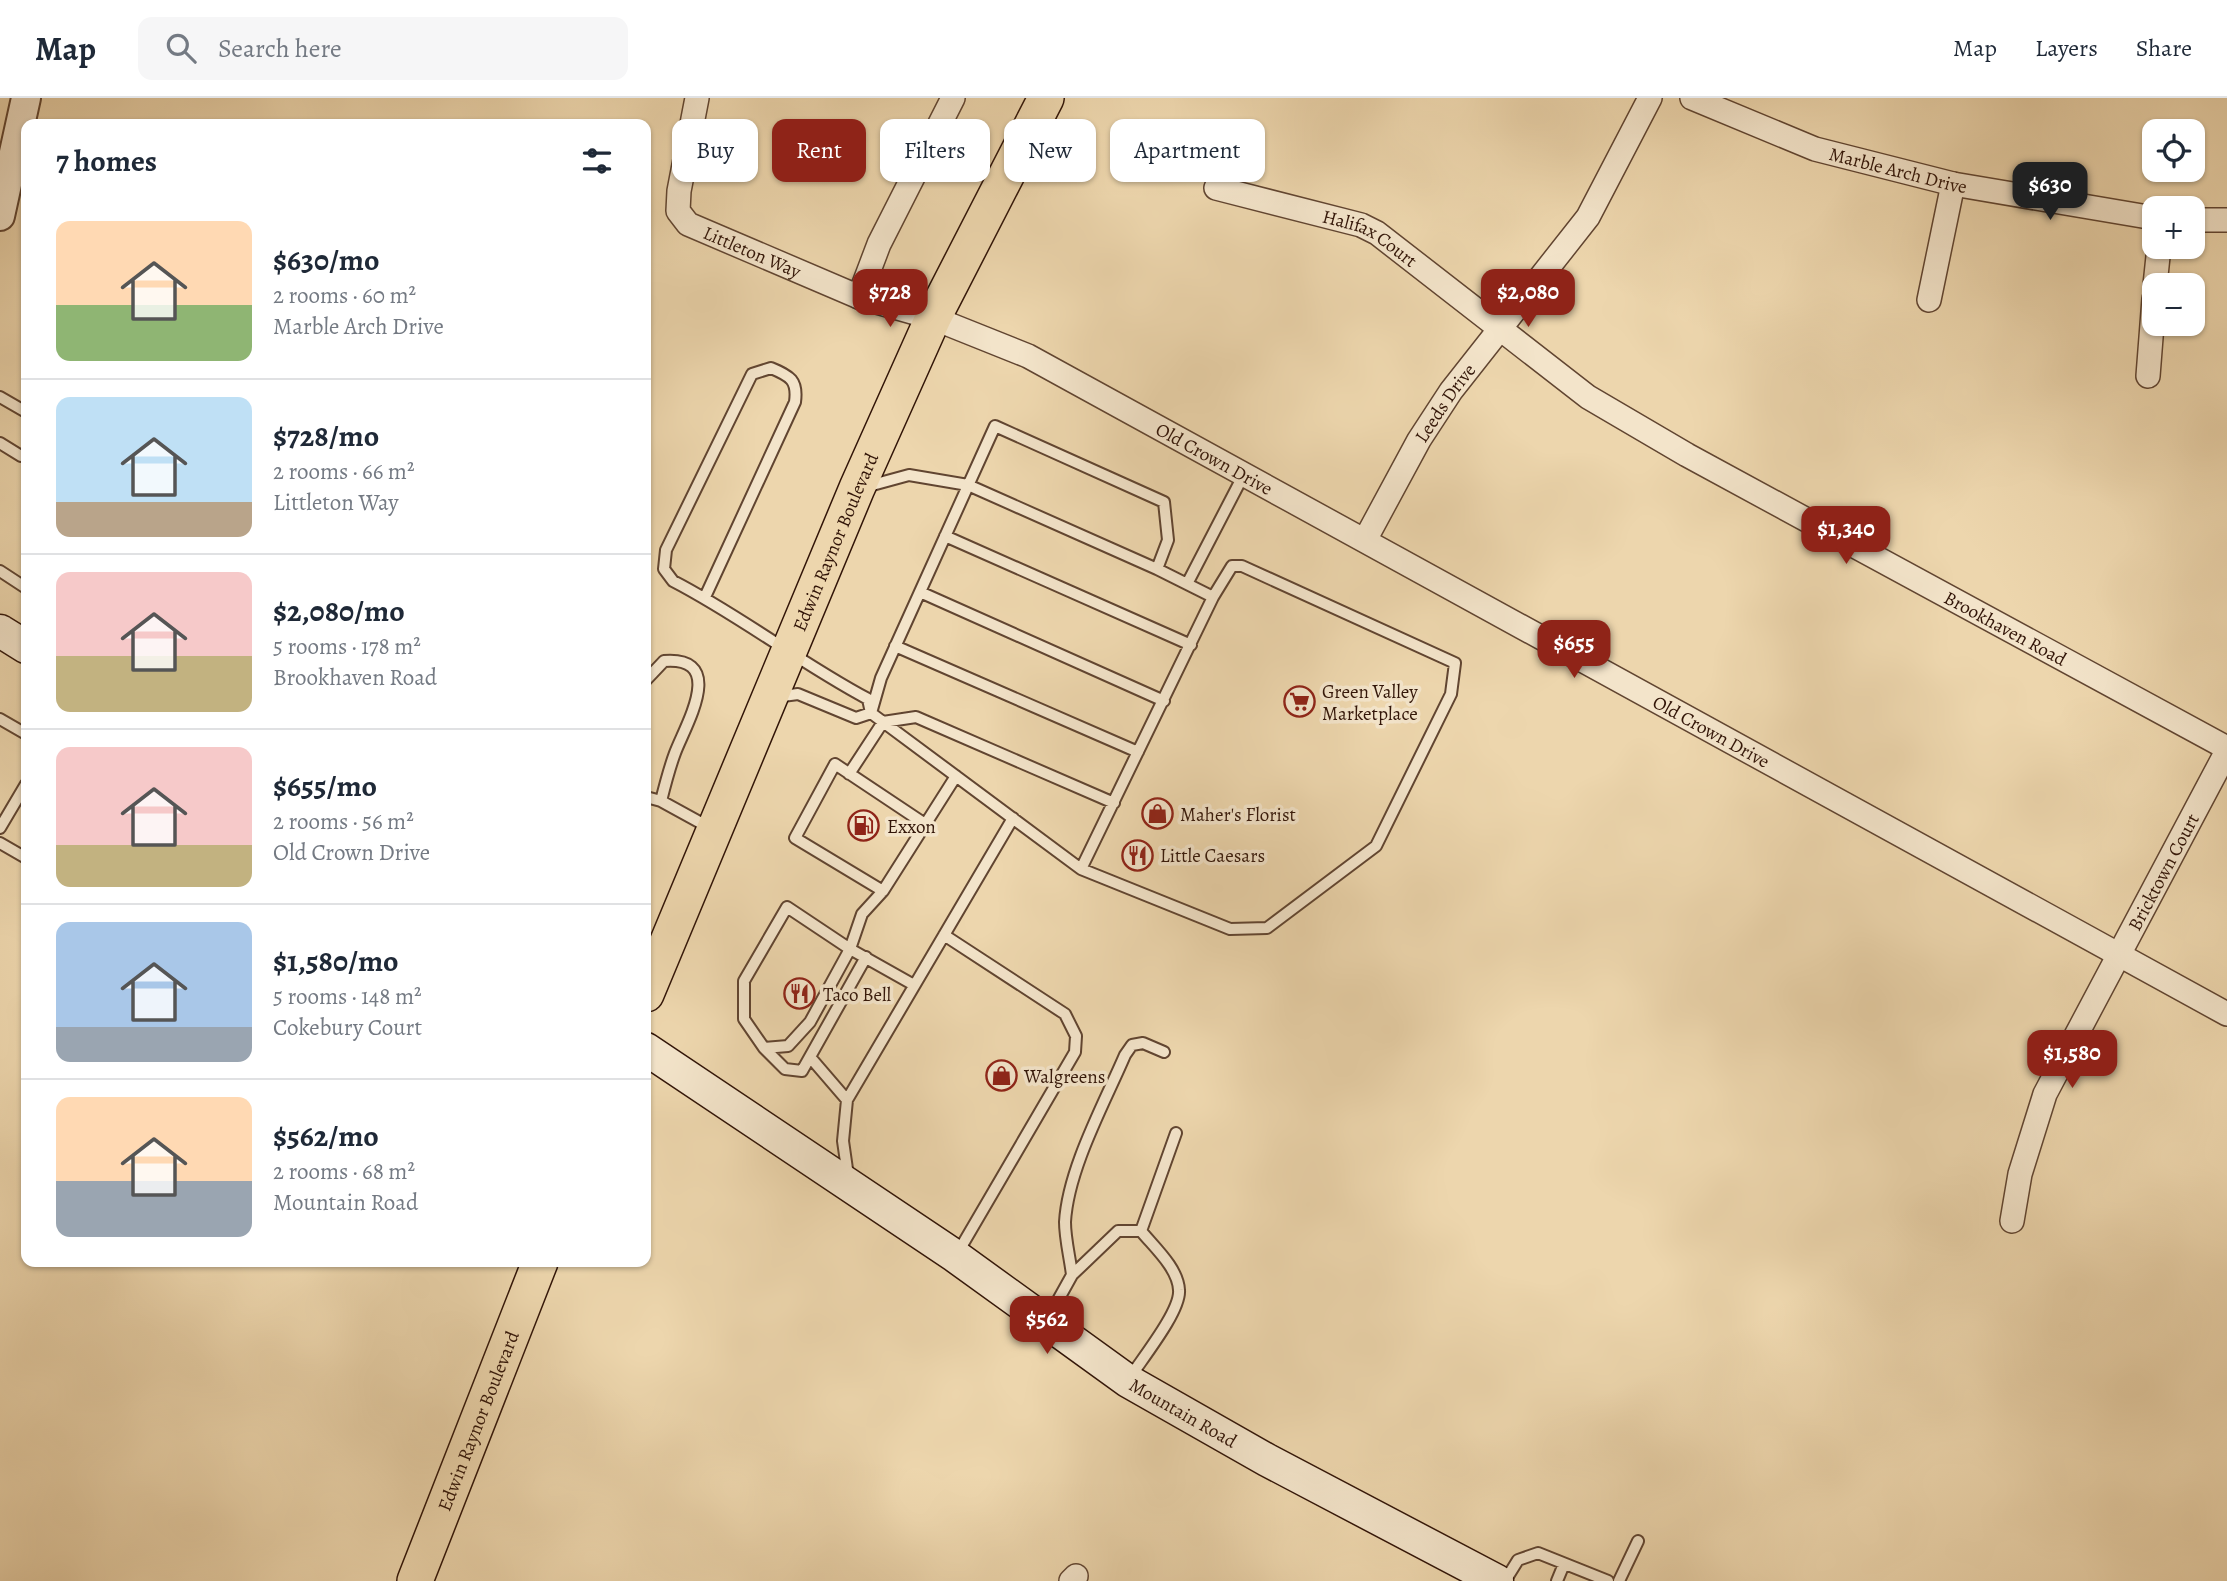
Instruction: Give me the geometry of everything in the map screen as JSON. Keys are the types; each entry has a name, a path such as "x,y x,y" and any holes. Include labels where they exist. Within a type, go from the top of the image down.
{"main road":[{"name":"Edwin Raynor Boulevard","path":"651,983 789,650 933,318 1046,98"},
{"path":"0,631 21,644"},
{"name":"Mountain Road","path":"651,1052 955,1256 1128,1381 1268,1460 1497,1581"},
{"name":"Edwin Raynor Boulevard","path":"415,1581 538,1267"}],"street":[{"path":"21,119 26,98"},
{"name":"Littleton Way","path":"697,98 679,191 678,211 688,223 859,297 933,318"},
{"path":"859,297 879,244 953,98"},
{"name":"Leeds Drive","path":"1366,540 1419,440 1451,391 1588,217 1650,98"},
{"name":"Marble Arch Drive","path":"1692,98 1815,149 1953,184 2142,216"},
{"path":"0,216 21,121"},
{"path":"1929,300 1953,184"},
{"name":"Halifax Court","path":"1216,188 1361,225 1377,233 1500,329"},
{"path":"2205,220 2227,220"},
{"name":"Old Crown Drive","path":"933,318 1028,356 2227,1014"},
{"name":"Brookhaven Road","path":"1500,329 1588,397 1676,449 2227,749"},
{"path":"2148,376 2151,336"},
{"name":"Bricktown Court","path":"2012,1221 2020,1174 2045,1094 2227,749"}],"lane":[{"path":"705,597 796,402 797,387 791,377 771,368 760,369 752,374 666,550 664,569 673,581 705,597 789,650 817,672 867,699 871,713 1081,869 1230,929 1267,928 1376,846 1451,694 1455,663 1242,566 1232,566 1213,597 1081,869"},
{"path":"0,397 21,409"},
{"path":"871,713 881,678 995,426 1164,502 1168,540 1157,569"},
{"path":"0,443 21,456"},
{"path":"858,488 909,475 968,485 1157,569 1213,597"},
{"path":"1186,584 1243,476"},
{"path":"945,536 1191,645"},
{"path":"0,571 21,585"},
{"path":"920,592 1164,701"},
{"path":"895,646 1139,752"},
{"path":"651,675 664,661 674,660 688,665 698,676 700,688 675,753 661,801"},
{"path":"769,698 798,694 856,718 871,713"},
{"path":"849,774 883,722 916,717 1114,803"},
{"path":"0,719 21,731"},
{"path":"883,891 795,838 835,764 925,824"},
{"path":"764,1048 788,1046 810,1022 850,949 862,914 883,891 956,776"},
{"path":"0,828 21,793"},
{"path":"651,798 661,801 714,830"},
{"path":"849,1184 844,1141 847,1100 1013,818"},
{"path":"0,843 21,855"},
{"path":"866,957 802,1071 785,1069 764,1048 744,1019 744,981 788,906 850,949 866,957 915,985"},
{"path":"944,934 1065,1014 1076,1036 1075,1052 955,1256"},
{"path":"1072,1275 1065,1225 1068,1200 1083,1156 1125,1055 1132,1045 1143,1043 1164,1052"},
{"path":"810,1057 847,1100"},
{"path":"1141,1231 1176,1133"},
{"path":"1046,1323 1072,1275 1118,1231 1141,1231"},
{"path":"1128,1381 1176,1306 1180,1289 1170,1266 1141,1231"},
{"path":"1619,1581 1638,1541"},
{"path":"1505,1581 1518,1560 1538,1553 1608,1581"},
{"path":"1557,1581 1564,1564"}],"place":[{"name":"Green Valley Marketplace","path":"1299,702"},
{"name":"Maher's Florist","path":"1157,814"},
{"name":"Exxon","path":"864,826"},
{"name":"Little Caesars","path":"1137,855"},
{"name":"Taco Bell","path":"800,994"},
{"name":"Walgreens","path":"1001,1076"}]}
